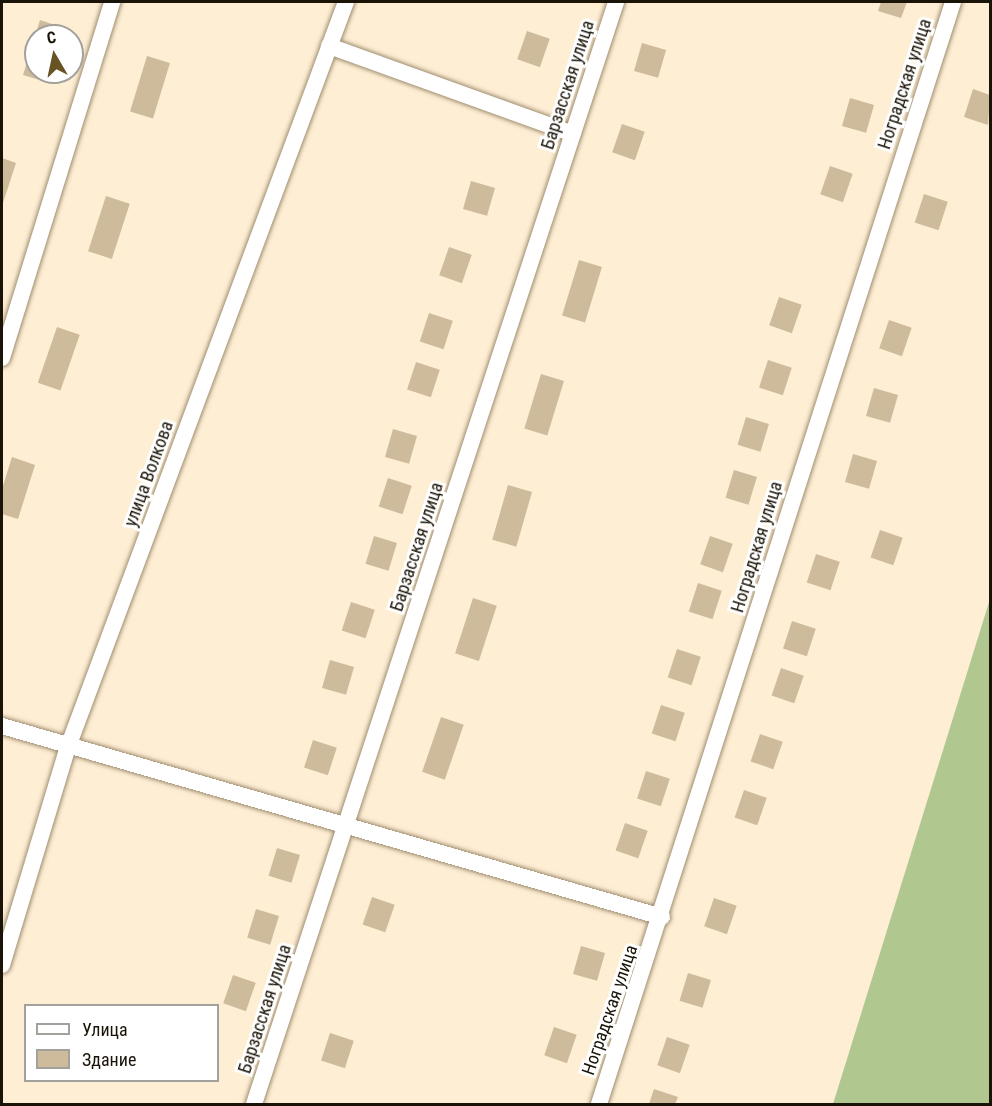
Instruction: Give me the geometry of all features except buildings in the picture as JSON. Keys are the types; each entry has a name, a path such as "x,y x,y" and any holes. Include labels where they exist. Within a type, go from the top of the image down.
{"street":[{"path":"2,358 111,2"},
{"name":"улица Волкова","path":"2,965 68,747 346,2"},
{"name":"Барзасская улица","path":"254,1104 616,2"},
{"name":"Ноградская улица","path":"599,1104 662,917 953,2"},
{"path":"329,46 573,134"},
{"path":"2,726 68,747 662,917"}],"green space":[{"path":"990,599 990,1104 833,1104"}]}
